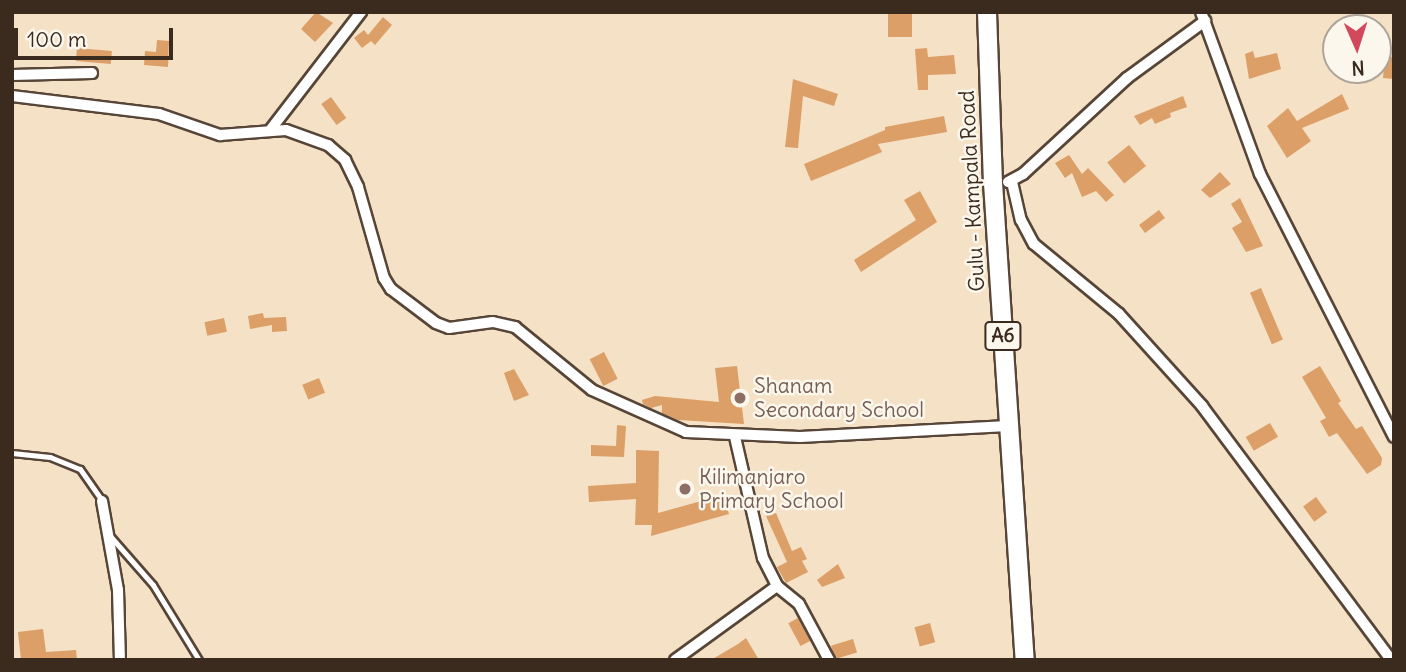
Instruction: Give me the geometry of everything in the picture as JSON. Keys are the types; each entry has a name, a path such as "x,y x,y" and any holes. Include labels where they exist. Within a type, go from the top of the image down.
{"main road":[{"name":"Gulu - Kampala Road","path":"987,12 993,183 1025,660"}],"street":[{"path":"271,129 361,12"},
{"path":"993,183 1012,182 1102,99 1203,17 1260,174 1394,437"},
{"path":"12,75 92,73"},
{"path":"12,96 159,114 220,135 271,129 328,145 345,160 358,187 384,278 436,323 461,328 494,322 515,327 603,397 686,432 735,437 1008,426"},
{"path":"1012,182 1021,220 1034,243 1119,314 1202,406 1391,660"},
{"path":"735,437 761,549 777,586 799,604 829,660"},
{"path":"102,501 118,590 120,660"},
{"path":"675,660 777,586"}],"lane":[{"path":"12,453 50,457 80,469 102,501 110,536 153,585 199,660"}],"building":[{"path":"316,12 333,23 315,42 301,29"},
{"path":"888,12 912,12 912,37 888,37"},
{"path":"383,17 392,25 375,45 371,41 362,48 354,38 364,30 368,35"},
{"path":"157,40 169,41 168,67 144,65 145,51 156,52"},
{"path":"77,48 112,51 111,64 76,61"},
{"path":"927,48 928,57 954,55 956,74 928,75 928,90 918,90 915,49"},
{"path":"1253,51 1255,58 1277,53 1281,69 1249,79 1245,54"},
{"path":"1392,57 1394,57 1392,79"},
{"path":"793,79 838,94 834,106 803,96 798,148 785,147"},
{"path":"1342,94 1349,109 1302,128 1311,141 1287,158 1267,126 1288,108 1297,121"},
{"path":"1183,96 1187,107 1170,113 1171,117 1155,124 1152,118 1140,125 1134,116"},
{"path":"331,97 346,118 337,125 321,104"},
{"path":"944,116 947,132 878,144 882,152 811,181 804,164 885,130 885,127"},
{"path":"1129,145 1146,166 1124,184 1107,163"},
{"path":"1069,155 1082,174 1088,168 1114,195 1106,202 1096,191 1082,197 1072,173 1065,178 1055,163"},
{"path":"1220,172 1231,184 1210,198 1201,190"},
{"path":"920,191 937,222 861,272 854,260 916,220 904,200"},
{"path":"1240,198 1263,246 1246,252 1232,228 1242,222 1231,204"},
{"path":"1159,210 1165,218 1145,233 1139,225"},
{"path":"1261,288 1283,340 1272,344 1250,293"},
{"path":"263,313 264,318 286,317 287,331 272,332 272,325 250,329 248,316"},
{"path":"224,318 227,332 207,336 204,322"},
{"path":"604,352 618,379 603,386 590,359"},
{"path":"737,366 744,424 678,420 662,413 662,405 651,408 643,404 642,400 655,396 719,402 715,368"},
{"path":"1320,366 1341,401 1338,403 1356,429 1362,426 1382,458 1381,465 1367,474 1337,433 1329,437 1320,421 1326,418 1302,377"},
{"path":"514,369 529,395 514,401 504,373"},
{"path":"319,378 325,393 308,400 302,385"},
{"path":"1270,423 1278,437 1254,451 1246,437"},
{"path":"617,425 626,426 624,457 591,456 591,445 616,446"},
{"path":"636,450 659,451 658,513 723,495 729,514 651,536 652,525 635,525 636,499 589,502 588,486 636,483"},
{"path":"1316,497 1327,512 1314,522 1303,506"},
{"path":"776,513 792,551 801,547 807,559 802,561 808,572 786,583 777,567 787,562 766,516"},
{"path":"838,564 845,578 822,587 817,580"},
{"path":"798,618 810,641 800,646 788,623"},
{"path":"930,623 935,642 920,646 915,627"},
{"path":"43,629 46,652 76,650 77,660 21,660 18,632"},
{"path":"746,638 759,660 711,660 738,644"},
{"path":"853,639 857,652 835,659 831,646"}],"place":[{"name":"Shanam Secondary School","path":"740,398"},
{"name":"Kilimanjaro Primary School","path":"685,489"}]}
